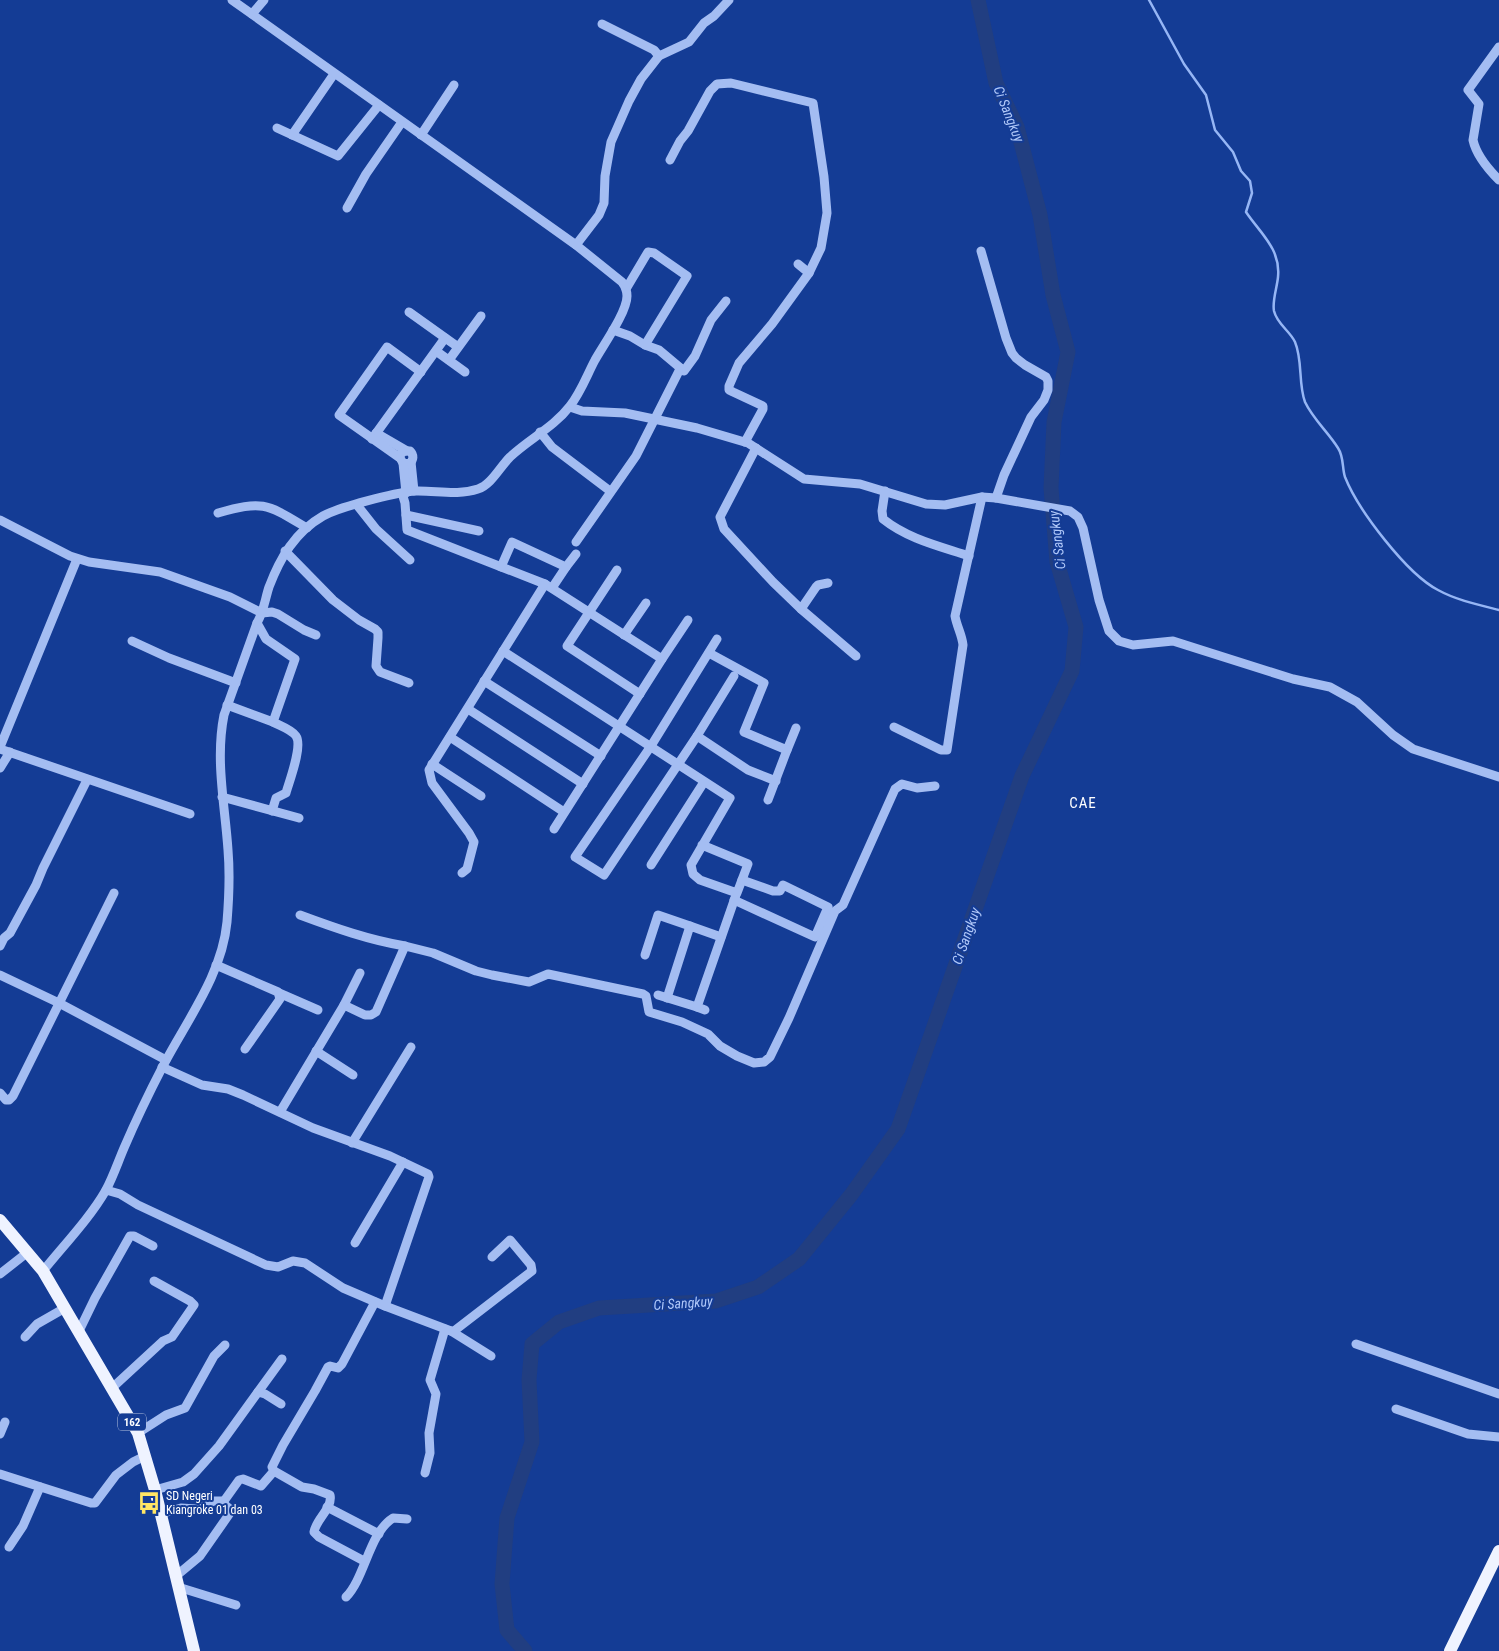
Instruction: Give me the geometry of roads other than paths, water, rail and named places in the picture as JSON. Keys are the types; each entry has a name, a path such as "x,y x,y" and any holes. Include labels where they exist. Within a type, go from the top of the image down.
{"main road":[{"name":"162","path":"0,1220 44,1271 138,1433 194,1651"},
{"path":"1450,1651 1499,1551"}],"street":[{"path":"44,1271 106,1190 140,1110 164,1063 198,1005 216,965 227,924 230,879 222,798 220,746 223,722 257,623 262,614 269,589 285,551 307,528 322,516 334,511 408,492 458,493 480,489 511,456 558,420 570,407 614,330 626,302 626,289 622,282 576,245 232,0"},
{"path":"252,14 264,0"},
{"path":"576,245 599,215 604,203 608,157 618,124 641,79 659,56 688,42 704,23 719,12 729,0"},
{"path":"602,24 654,50 659,56"},
{"path":"1499,46 1468,90 1479,104 1473,140 1474,146 1499,180"},
{"path":"292,136 334,74"},
{"path":"670,160 710,91 717,84 731,83 813,103 823,168 827,213 821,248 809,273 772,324 738,363 732,377 729,390 763,406 744,442"},
{"path":"421,135 454,86"},
{"path":"276,128 338,156 379,105"},
{"path":"347,208 366,174 402,122"},
{"path":"981,251 1012,353 1021,362 1046,377 1048,381 1048,390 1044,400 1031,417 1004,475 996,498"},
{"path":"626,289 648,252 654,253 687,276 645,345"},
{"path":"798,264 809,273"},
{"path":"614,330 665,354 684,371 695,356 709,323 726,301"},
{"path":"409,312 458,347"},
{"path":"449,360 481,316"},
{"path":"374,436 445,338"},
{"path":"405,461 412,453 374,436 339,415 387,347 421,372"},
{"path":"436,350 465,372"},
{"path":"576,542 636,456 680,369"},
{"path":"570,407 582,411 625,413 698,428 744,442 804,480 860,484 936,506 945,506 963,500 982,497 1017,501 1070,511 1078,518 1083,528 1099,600 1109,630 1119,640 1133,645 1173,641 1293,679 1330,687 1357,702 1413,749 1499,777"},
{"path":"540,432 552,447 610,491"},
{"path":"374,436 405,461 408,492 407,530 548,586 662,659"},
{"path":"756,448 720,517 721,523 737,544 801,609 856,656"},
{"path":"885,491 882,511 883,519 908,535 969,556"},
{"path":"894,727 941,750 947,750 963,645 962,634 957,626 955,616 982,497"},
{"path":"357,505 376,529 410,560"},
{"path":"218,513 242,506 270,506 307,528"},
{"path":"406,515 479,531"},
{"path":"0,520 77,559 160,572 230,597 262,614 272,612 278,614 316,636"},
{"path":"501,567 512,542 566,567"},
{"path":"285,551 333,600 378,632 376,666 380,672 408,683"},
{"path":"462,873 467,869 474,842 469,832 432,783 429,770 503,651 548,586 576,554"},
{"path":"77,559 0,748 87,780 190,814"},
{"path":"617,570 567,646 640,694"},
{"path":"801,609 818,585 828,583"},
{"path":"624,635 646,603"},
{"path":"554,829 688,620"},
{"path":"257,623 266,639 295,659 273,722"},
{"path":"717,639 651,746 575,857 604,875 697,736 734,676"},
{"path":"132,641 169,658 236,683"},
{"path":"503,651 730,798 690,865 693,874 700,880 815,937 828,906 783,885 780,891 773,891 742,880"},
{"path":"709,653 764,683 744,732 787,750"},
{"path":"484,682 601,756"},
{"path":"228,705 273,722 296,736 298,745 286,794 276,798 272,811"},
{"path":"468,709 583,784"},
{"path":"768,800 796,728"},
{"path":"697,736 748,770 776,780"},
{"path":"450,737 564,812"},
{"path":"0,768 10,752"},
{"path":"432,764 481,796"},
{"path":"0,946 4,938 10,933 36,885 87,780"},
{"path":"651,865 704,782"},
{"path":"300,915 376,941 433,953 476,971 529,982 548,974 643,994 646,996 649,1012 682,1022 708,1034 720,1046 737,1056 754,1063 764,1062 770,1056 789,1018 835,911 843,905 895,788 902,784 917,788 935,786"},
{"path":"222,798 299,818"},
{"path":"658,995 701,1009 721,937 748,864 702,845"},
{"path":"0,1093 6,1100 13,1096 114,893"},
{"path":"645,955 658,915 721,937"},
{"path":"667,998 690,926"},
{"path":"344,1005 365,1015 371,1015 376,1012 405,946"},
{"path":"216,965 318,1010"},
{"path":"280,1112 344,1005 360,974"},
{"path":"0,975 59,1003 202,1085 220,1087 236,1092 313,1128 425,1171 429,1177 385,1306"},
{"path":"245,1049 280,999 279,993"},
{"path":"352,1143 411,1047"},
{"path":"316,1051 353,1075"},
{"path":"355,1243 403,1162"},
{"path":"106,1190 120,1194 266,1266 278,1267 293,1261 305,1264 343,1288 448,1330 492,1356"},
{"path":"79,1331 95,1298 130,1236 134,1236 153,1246"},
{"path":"448,1330 454,1331 532,1271 531,1265 510,1240 492,1257"},
{"path":"0,1274 28,1252"},
{"path":"112,1388 163,1341 172,1337 194,1305 154,1281"},
{"path":"274,1471 273,1465 283,1444 324,1374 329,1366 338,1368 342,1364 375,1302"},
{"path":"25,1337 37,1324 65,1308"},
{"path":"425,1473 430,1453 429,1433 436,1394 430,1380 448,1330"},
{"path":"1356,1344 1499,1394"},
{"path":"138,1433 166,1415 185,1408 214,1356 225,1345"},
{"path":"154,1490 183,1482 194,1474 219,1446 282,1359"},
{"path":"258,1392 281,1404"},
{"path":"1396,1410 1468,1434 1499,1437"},
{"path":"0,1434 5,1422"},
{"path":"0,1474 95,1503 116,1475 133,1462 145,1456"},
{"path":"160,1514 181,1508 196,1509 210,1502 224,1501 241,1479 261,1486 274,1471"},
{"path":"274,1471 302,1487 326,1492 331,1497 328,1507 316,1525 314,1532 319,1537 364,1561"},
{"path":"9,1547 23,1526 40,1486"},
{"path":"224,1501 225,1505 230,1509 230,1513 200,1556 177,1581 236,1605"},
{"path":"328,1507 379,1534"},
{"path":"346,1598 355,1586 364,1561 388,1520 393,1518 407,1519"}],"waterway":[{"name":"Ci Sangkuy","path":"525,1651 507,1630 502,1584 507,1518 532,1442 529,1380 532,1344 559,1322 599,1308 716,1301 758,1287 799,1259 851,1195 898,1129 1022,776 1072,671 1076,627 1057,562 1051,488 1054,422 1068,352 1053,295 1040,215 1017,127 996,83 978,0"},
{"path":"1149,0 1184,64 1206,95 1215,130 1233,152 1241,171 1250,181 1252,193 1246,212 1273,250 1278,267 1274,311 1278,320 1295,342 1305,402 1340,451 1345,477 1351,491 1372,523 1398,556 1426,582 1452,597 1499,610"}],"place":[{"name":"SD Negeri Kiangroke 01 dan 03","path":"149,1503"}],"district":[{"name":"CAE","path":"1083,803"}]}
